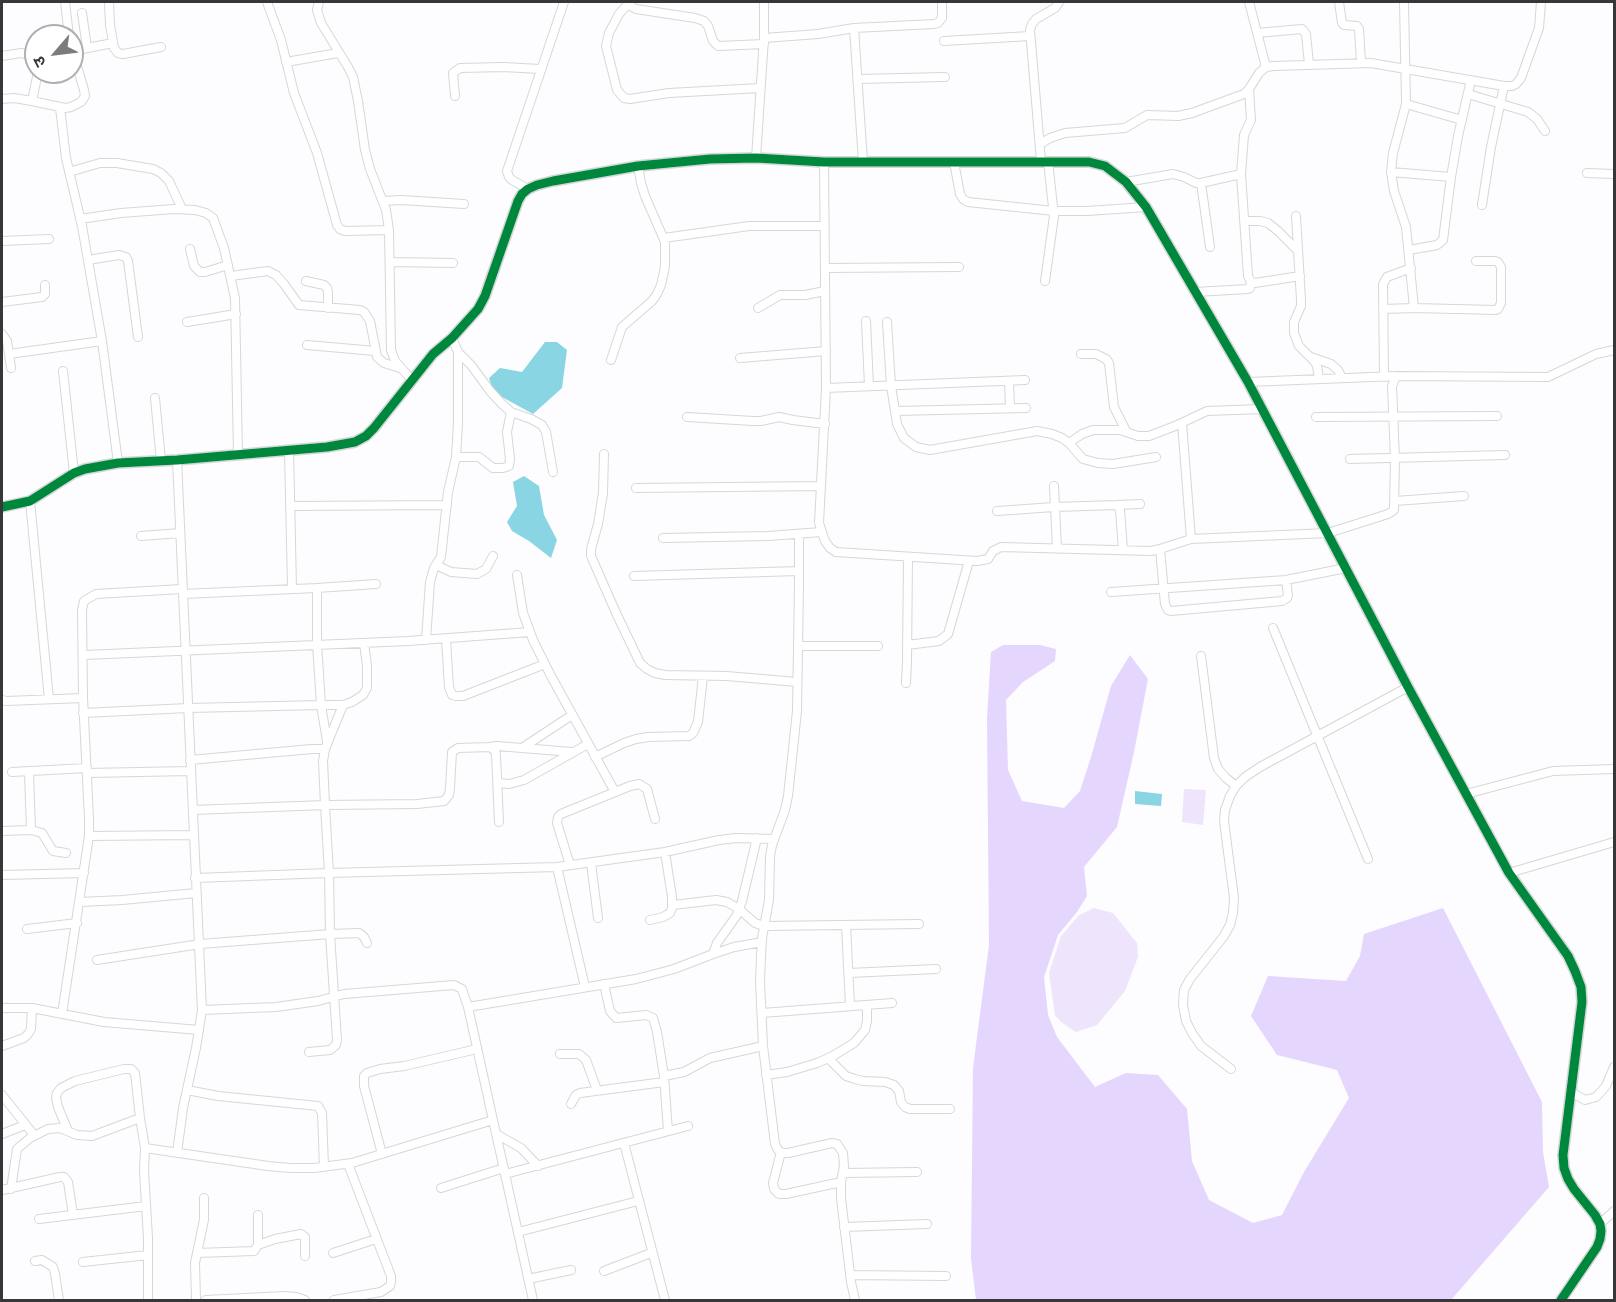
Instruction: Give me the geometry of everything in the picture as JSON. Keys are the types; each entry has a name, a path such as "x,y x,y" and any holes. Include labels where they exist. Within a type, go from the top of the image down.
{"street":[{"path":"64,2 67,24"},
{"path":"109,2 113,43 118,53 161,47"},
{"path":"267,2 281,40 294,93 317,153 337,225 345,231 389,230"},
{"path":"319,2 317,10 321,23 353,77 365,150 386,210 389,230 391,350 395,361 411,379"},
{"path":"528,189 512,180 507,171 564,2"},
{"path":"760,88 624,98 617,90 606,45 609,33 628,2 636,9 704,21 713,41 718,46 854,28 938,23 942,18 942,2"},
{"path":"756,158 764,41 764,2"},
{"path":"1045,281 1054,211 1040,144 1030,36 1032,24 1036,19 1055,8 1059,2"},
{"path":"1249,2 1266,67"},
{"path":"1339,2 1342,23 1357,26 1359,29 1361,62"},
{"path":"1404,2 1406,104 1392,153 1391,172 1394,191 1406,227 1414,308"},
{"path":"1040,144 1065,133 1125,128 1147,115 1188,115 1244,94 1266,67 1361,62 1504,86 1516,84 1521,78 1539,28 1541,2"},
{"path":"82,13 87,48"},
{"path":"854,28 863,162"},
{"path":"1257,33 1302,29 1306,34 1309,64"},
{"path":"944,41 1030,36"},
{"path":"84,48 113,43"},
{"path":"286,62 338,53"},
{"path":"2,56 24,54"},
{"path":"455,96 453,73 460,68 540,69"},
{"path":"858,79 945,77"},
{"path":"1409,250 1434,246 1443,240 1451,177 1471,81"},
{"path":"32,101 36,84"},
{"path":"2,99 14,98 60,108 70,107 84,99 81,84"},
{"path":"1482,205 1504,86"},
{"path":"1195,292 1250,288 1241,174 1244,135 1251,120 1249,89"},
{"path":"1468,94 1532,114 1545,131"},
{"path":"1406,104 1462,120"},
{"path":"60,108 66,158 80,219 102,341 118,463"},
{"path":"2,507 30,501 74,473 85,469 118,463 342,445 366,436 433,354 452,338 478,309 485,296 522,194 528,189 553,181 638,166 710,159 756,158 824,162 1045,161 1089,162 1104,166 1126,182 1146,207 1248,381 1408,687 1509,873 1568,956 1575,971 1581,987 1582,1002 1563,1155 1564,1168 1574,1189 1600,1224 1600,1239 1561,1300"},
{"path":"69,172 100,162 153,168 169,181 182,209"},
{"path":"824,162 826,388 819,523 830,548 836,552 983,561 988,559 996,548 1001,547 1151,550 1191,538 1328,533 1391,513 1394,510 1395,459 1392,383 1395,376"},
{"path":"954,162 958,188 963,199 968,202 1054,211 1146,207"},
{"path":"611,360 622,327 652,301 662,285 665,267 664,238 645,196 638,166"},
{"path":"1391,172 1451,177"},
{"path":"1587,173 1614,174"},
{"path":"1126,182 1173,174 1202,183 1241,174"},
{"path":"1202,183 1210,247"},
{"path":"383,201 464,204"},
{"path":"80,219 121,213 182,209 206,213 213,218 231,276 236,314 238,454"},
{"path":"1296,216 1301,306 1294,322 1294,333 1299,346 1317,366 1319,379"},
{"path":"1244,221 1260,221 1268,224 1298,250"},
{"path":"664,238 750,226 825,226"},
{"path":"2,241 49,239"},
{"path":"190,249 194,266 200,272 228,265"},
{"path":"88,260 119,255 126,257 138,337"},
{"path":"1383,309 1498,309 1501,303 1502,270 1500,264 1495,261 1476,261"},
{"path":"390,262 453,263"},
{"path":"825,268 958,267"},
{"path":"1384,377 1384,280 1390,275 1411,268"},
{"path":"231,276 268,271 284,284 299,305 364,312 370,321 377,357 384,363 401,368"},
{"path":"1251,282 1300,276"},
{"path":"306,281 324,285 327,288 328,308"},
{"path":"2,302 42,297 45,294 45,285"},
{"path":"758,308 780,295 805,295 825,291"},
{"path":"187,322 236,314"},
{"path":"866,321 869,386"},
{"path":"887,322 891,386 897,424 904,438 916,447 930,450 1037,431 1052,434 1069,443 1083,459 1098,463 1113,464 1156,458"},
{"path":"2,334 7,341 11,368"},
{"path":"452,338 458,352 471,365 490,391 511,412 542,425 546,432 554,472"},
{"path":"9,354 102,341"},
{"path":"307,345 375,351"},
{"path":"1248,381 1395,376 1548,377 1596,354 1614,350"},
{"path":"740,358 826,351"},
{"path":"426,640 430,582 432,572 441,556 456,457 458,352"},
{"path":"1081,354 1096,354 1109,363 1114,407 1125,431"},
{"path":"1311,357 1331,364 1342,378"},
{"path":"63,371 74,473"},
{"path":"826,388 1025,380"},
{"path":"1009,381 1010,408"},
{"path":"155,398 160,461"},
{"path":"895,411 1026,408"},
{"path":"1069,443 1093,430 1125,431 1138,436 1149,436 1207,411 1262,409"},
{"path":"456,457 479,457 493,468 509,466 507,432 511,412"},
{"path":"1316,417 1497,416"},
{"path":"687,417 761,421 779,417 825,424"},
{"path":"1182,423 1191,538"},
{"path":"289,450 292,588"},
{"path":"604,454 603,493 591,549 593,564 640,663 655,673 665,675 797,682"},
{"path":"1350,459 1505,455"},
{"path":"177,460 202,1010 177,1154"},
{"path":"636,488 821,486"},
{"path":"1054,486 1058,548"},
{"path":"1395,501 1464,496"},
{"path":"30,501 49,699"},
{"path":"997,511 1140,504"},
{"path":"291,506 447,505"},
{"path":"1118,505 1123,550"},
{"path":"663,538 798,535 821,532"},
{"path":"141,536 180,533"},
{"path":"798,535 797,711 788,796 770,857 769,900 762,942 760,981 763,1046 776,1147 781,1152 788,1153 832,1143 837,1144 843,1153 845,1161 841,1198 855,1300"},
{"path":"1160,549 1166,607 1171,611 1282,601 1287,598 1286,580"},
{"path":"436,565 451,572 477,574 486,568 493,556"},
{"path":"906,683 908,557"},
{"path":"907,645 939,641 948,634 969,561"},
{"path":"1111,592 1286,580 1346,568"},
{"path":"633,576 799,571"},
{"path":"517,575 520,601 530,632 572,715 615,792"},
{"path":"62,1014 89,836 83,713 82,610 84,601 96,594 317,588 376,584"},
{"path":"317,588 317,644 326,746"},
{"path":"1273,628 1368,859"},
{"path":"84,655 446,639 530,632"},
{"path":"446,639 448,687 450,692 456,696 463,696 545,664"},
{"path":"83,713 343,705 358,699 367,688 364,643"},
{"path":"798,646 878,646"},
{"path":"1201,656 1214,758 1218,768 1236,786"},
{"path":"595,757 624,742 636,739 685,738 693,733 698,722 703,676"},
{"path":"1231,1069 1201,1046 1186,1021 1183,1005 1184,990 1224,936 1233,913 1234,898 1224,822 1230,796 1245,777 1260,767 1408,687"},
{"path":"2,700 83,698"},
{"path":"309,1052 330,1050 336,1045 337,1040 323,761 326,746 343,705"},
{"path":"522,748 572,715"},
{"path":"498,783 518,782 588,744"},
{"path":"190,759 326,746"},
{"path":"193,810 417,804 444,801 449,795 452,752 458,748 497,746 573,752"},
{"path":"490,747 496,755 499,822"},
{"path":"1466,794 1553,771 1614,769"},
{"path":"12,772 191,771"},
{"path":"29,772 31,830"},
{"path":"570,865 557,824 561,814 635,784 646,789 656,819"},
{"path":"2,831 42,832 54,851 66,854"},
{"path":"89,836 194,835"},
{"path":"713,954 717,943 739,909 757,838"},
{"path":"195,878 557,867 665,852 719,840 774,839"},
{"path":"1509,873 1614,842"},
{"path":"650,920 670,913 673,905 665,852"},
{"path":"591,863 598,918"},
{"path":"557,867 585,987"},
{"path":"2,875 84,873"},
{"path":"80,902 196,893"},
{"path":"673,905 716,900 727,902 755,923 764,926 919,924"},
{"path":"27,929 77,923"},
{"path":"846,925 850,1006"},
{"path":"97,960 200,944 330,934 359,933 367,943"},
{"path":"468,1007 653,975 734,947 762,942"},
{"path":"849,973 936,969"},
{"path":"604,984 610,1011 616,1018 646,1015 653,1018 664,1079 668,1131"},
{"path":"202,1010 276,1007 335,996 454,985 462,989 494,1120 533,1300"},
{"path":"762,1013 892,1003"},
{"path":"766,1075 803,1068 828,1058 854,1042 865,1030 867,1005"},
{"path":"2,1008 32,1008 116,1023 199,1030"},
{"path":"2,1046 24,1038 28,1034 31,1029 32,1008"},
{"path":"571,1104 576,1095 580,1093 664,1079 684,1072 710,1058 763,1046"},
{"path":"382,1154 364,1086 364,1076 380,1069 404,1066 477,1049"},
{"path":"560,1054 579,1054 586,1059 597,1090"},
{"path":"828,1058 846,1076 863,1082 885,1082 894,1085 899,1091 901,1102 909,1109 950,1109"},
{"path":"1571,1092 1586,1100 1596,1098 1606,1086 1614,1067"},
{"path":"69,1131 56,1098 61,1088 75,1081 124,1069 131,1069 135,1073 145,1148 148,1300"},
{"path":"187,1090 218,1096 318,1106 322,1113 324,1167"},
{"path":"2,1095 34,1136"},
{"path":"11,1188 17,1149 34,1136 56,1127 77,1135 92,1136 140,1118"},
{"path":"145,1148 290,1168 324,1167 353,1163 494,1120"},
{"path":"2,1134 25,1125"},
{"path":"441,1188 504,1171 538,1166 688,1126"},
{"path":"496,1134 521,1148 538,1166"},
{"path":"624,1143 665,1300"},
{"path":"781,1152 773,1183 774,1189 780,1194 841,1182"},
{"path":"334,1300 381,1292 390,1286 391,1276 376,1239 353,1163"},
{"path":"843,1173 917,1172"},
{"path":"2,1190 64,1177 68,1184 73,1215"},
{"path":"196,1300 195,1263 204,1220 204,1198"},
{"path":"518,1232 638,1201"},
{"path":"39,1219 146,1206"},
{"path":"1600,1224 1614,1211"},
{"path":"258,1215 258,1245"},
{"path":"844,1227 927,1224"},
{"path":"197,1253 252,1251 258,1245 275,1239 301,1234 305,1237 305,1256"},
{"path":"333,1253 376,1239"},
{"path":"604,1271 651,1253"},
{"path":"83,1262 148,1255"},
{"path":"35,1261 42,1260 53,1268 59,1300"},
{"path":"528,1279 571,1270"},
{"path":"850,1275 946,1275"},
{"path":"206,1300 285,1296 305,1300"}],"shaded area":[{"path":"1003,645 1040,645 1056,649 1055,661 1023,682 1006,700 1008,770 1022,801 1064,808 1080,791 1111,686 1130,655 1148,679 1117,827 1084,867 1087,896 1058,935 1044,977 1048,1015 1057,1037 1095,1087 1126,1073 1158,1075 1187,1109 1192,1161 1209,1200 1253,1223 1282,1215 1304,1172 1349,1098 1337,1070 1277,1055 1251,1016 1268,976 1346,981 1360,956 1364,934 1443,908 1542,1102 1543,1152 1549,1187 1451,1300 976,1300 971,1258 973,1068 989,945 987,718 991,652"},
{"path":"1184,789 1206,790 1203,825 1182,822"},
{"path":"1094,908 1113,913 1137,943 1138,957 1125,991 1097,1025 1076,1032 1055,1015 1049,973 1061,936 1079,915"}],"water":[{"path":"545,342 557,342 567,350 562,388 533,414 493,392 489,378 500,368 522,372"},
{"path":"524,476 539,486 544,515 557,540 551,558 512,531 507,522 517,506 513,482"},
{"path":"1135,791 1162,794 1161,806 1135,804"}],"cycle path":[{"path":"2,507 30,501 74,473 85,469 118,463 327,447 355,442 366,436 433,354 452,338 478,309 485,296 518,201 522,194 537,185 638,166 710,159 756,158 824,162 1089,162 1105,166 1126,182 1146,207 1248,382 1408,687 1509,873 1568,956 1575,971 1581,987 1582,1002 1563,1155 1564,1168 1574,1189 1595,1215 1601,1231 1597,1247 1561,1300"}]}
